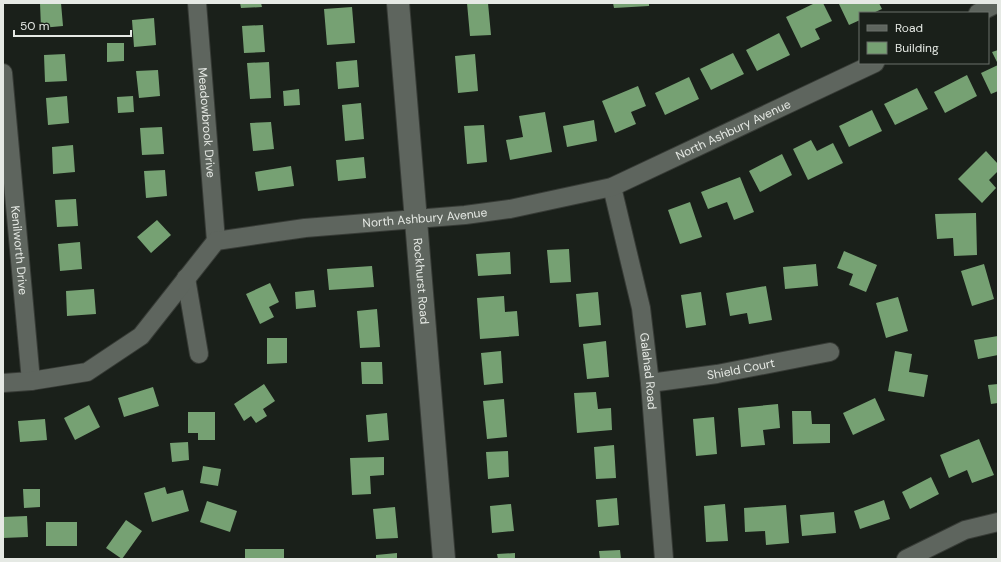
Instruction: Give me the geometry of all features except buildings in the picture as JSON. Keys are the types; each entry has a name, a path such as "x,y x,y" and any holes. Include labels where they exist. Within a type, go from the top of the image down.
{"street":[{"name":"Meadowbrook Drive","path":"197,3 216,241"},
{"name":"Rockhurst Road","path":"398,3 444,559"},
{"path":"980,12 998,3"},
{"name":"North Ashbury Avenue","path":"216,241 305,228 416,220 510,209 612,187 873,64"},
{"name":"Kenilworth Drive","path":"3,72 31,381"},
{"name":"Galahad Road","path":"612,187 641,308 650,383 664,559"},
{"path":"3,383 31,381 86,372 141,336 216,241"},
{"path":"186,278 200,354"},
{"name":"Shield Court","path":"650,383 717,374 830,352"},
{"path":"906,559 965,530 998,522"}]}
